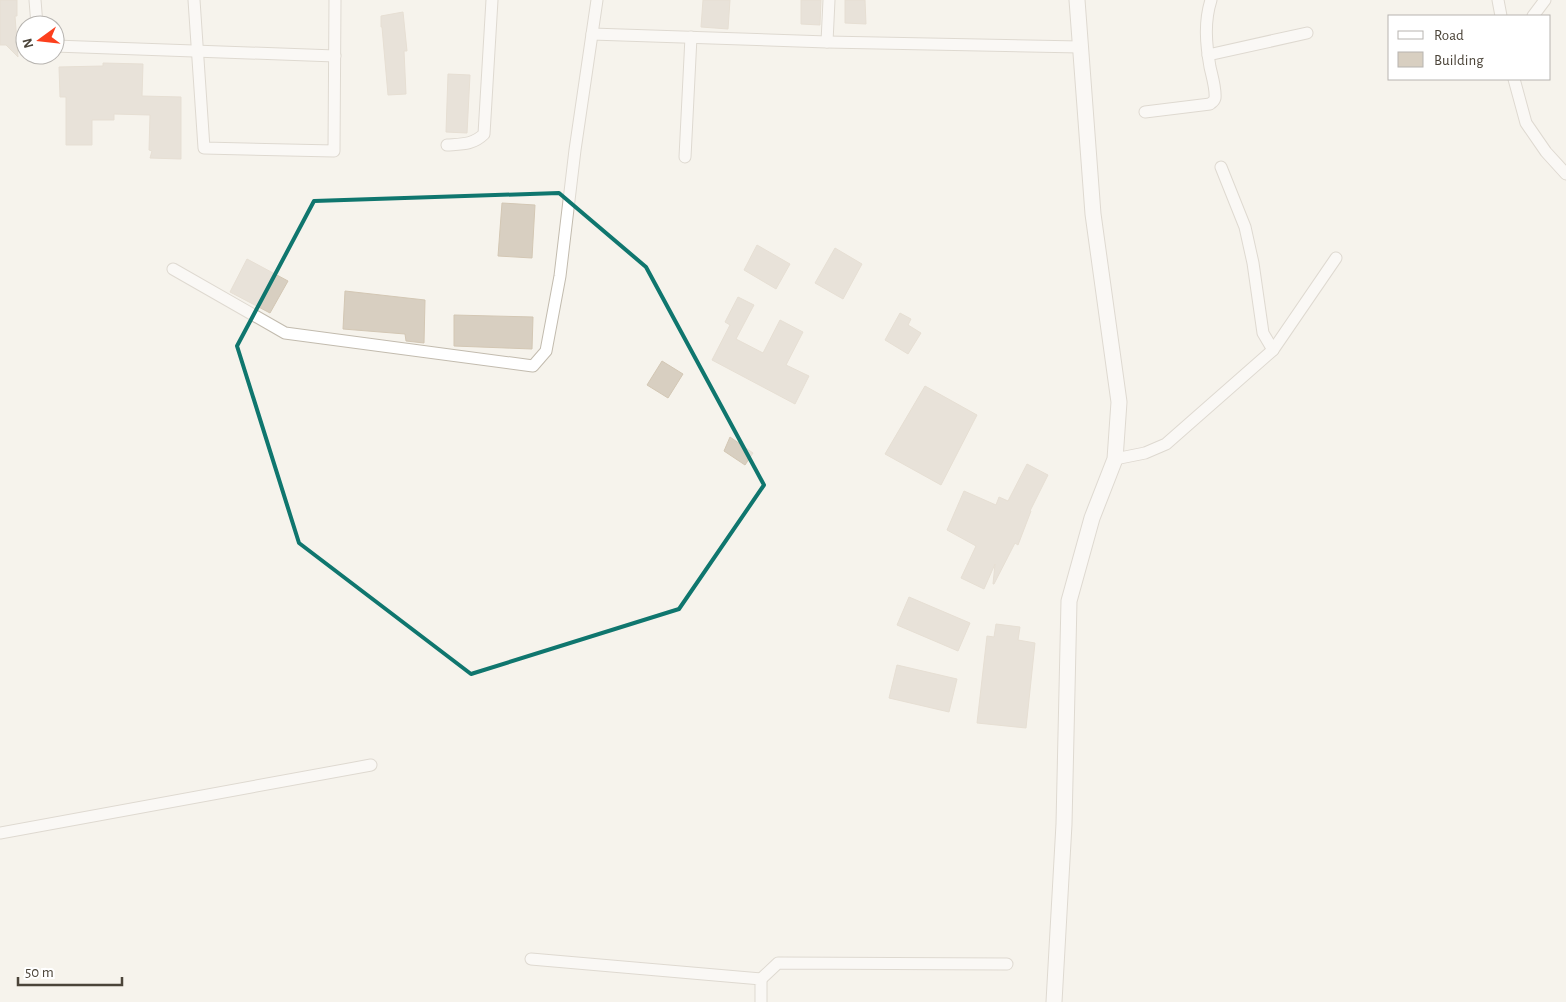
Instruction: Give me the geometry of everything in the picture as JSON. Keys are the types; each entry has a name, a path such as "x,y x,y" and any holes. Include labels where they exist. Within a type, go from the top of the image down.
{"street":[{"path":"35,0 36,15"},
{"path":"194,0 204,148 334,151 335,0"},
{"path":"447,145 469,144 478,140 484,134 492,0"},
{"path":"173,269 285,333 533,366 546,351 560,276 596,0"},
{"path":"827,42 829,0"},
{"path":"1054,1002 1064,824 1069,601 1092,518 1115,458 1119,402 1093,214 1077,0"},
{"path":"1145,112 1210,104 1213,102 1215,98 1206,43 1207,13 1211,0"},
{"path":"1498,0 1501,15"},
{"path":"1533,15 1545,0"},
{"path":"1208,55 1307,33"},
{"path":"592,34 827,42 1080,47"},
{"path":"685,157 691,37"},
{"path":"65,46 335,56"},
{"path":"1514,80 1526,122 1546,152 1566,174"},
{"path":"1221,167 1246,228 1263,333 1273,350"},
{"path":"1115,458 1144,453 1166,444 1273,350 1336,258"},
{"path":"0,833 371,765"},
{"path":"531,959 760,979 778,963 1007,964"},
{"path":"760,979 761,1002"}],"highlighted area":[{"path":"559,193 646,267 764,485 679,609 471,674 299,543 237,346 314,201"}],"building":[{"path":"0,0 17,0 15,54 6,45 0,45"},
{"path":"703,0 730,0 728,29 701,27"},
{"path":"801,0 821,0 820,25 801,24"},
{"path":"845,0 865,0 866,24 845,23"},
{"path":"403,12 407,51 404,51 406,94 388,95 381,16"},
{"path":"103,63 143,64 142,96 181,97 181,159 150,158 152,151 149,150 150,115 114,114 114,120 92,120 92,145 66,145 66,97 60,97 59,67 103,66"},
{"path":"448,74 470,75 467,133 446,132"},
{"path":"502,203 535,205 532,258 498,256"},
{"path":"757,245 790,264 776,289 744,270"},
{"path":"835,248 862,264 843,299 815,283"},
{"path":"247,259 288,281 270,313 230,292"},
{"path":"345,291 425,300 424,343 406,341 405,334 343,329"},
{"path":"738,297 754,305 736,339 763,353 780,320 803,332 786,365 809,376 795,404 712,360 730,325 725,322"},
{"path":"900,313 911,319 908,325 921,333 908,354 885,340"},
{"path":"454,315 533,317 532,349 454,346"},
{"path":"662,361 683,374 668,398 647,385"},
{"path":"925,386 977,415 941,485 885,454"},
{"path":"730,437 753,453 745,465 724,451"},
{"path":"1027,464 1048,475 1030,511 1018,545 1015,543 993,584 995,564 984,589 961,578 976,546 947,530 964,491 996,505 999,497 1008,501"},
{"path":"909,597 970,623 958,651 897,625"},
{"path":"996,624 1020,627 1018,640 1035,643 1026,728 977,723 987,636 994,637"},
{"path":"897,665 957,679 949,712 889,698"}]}
